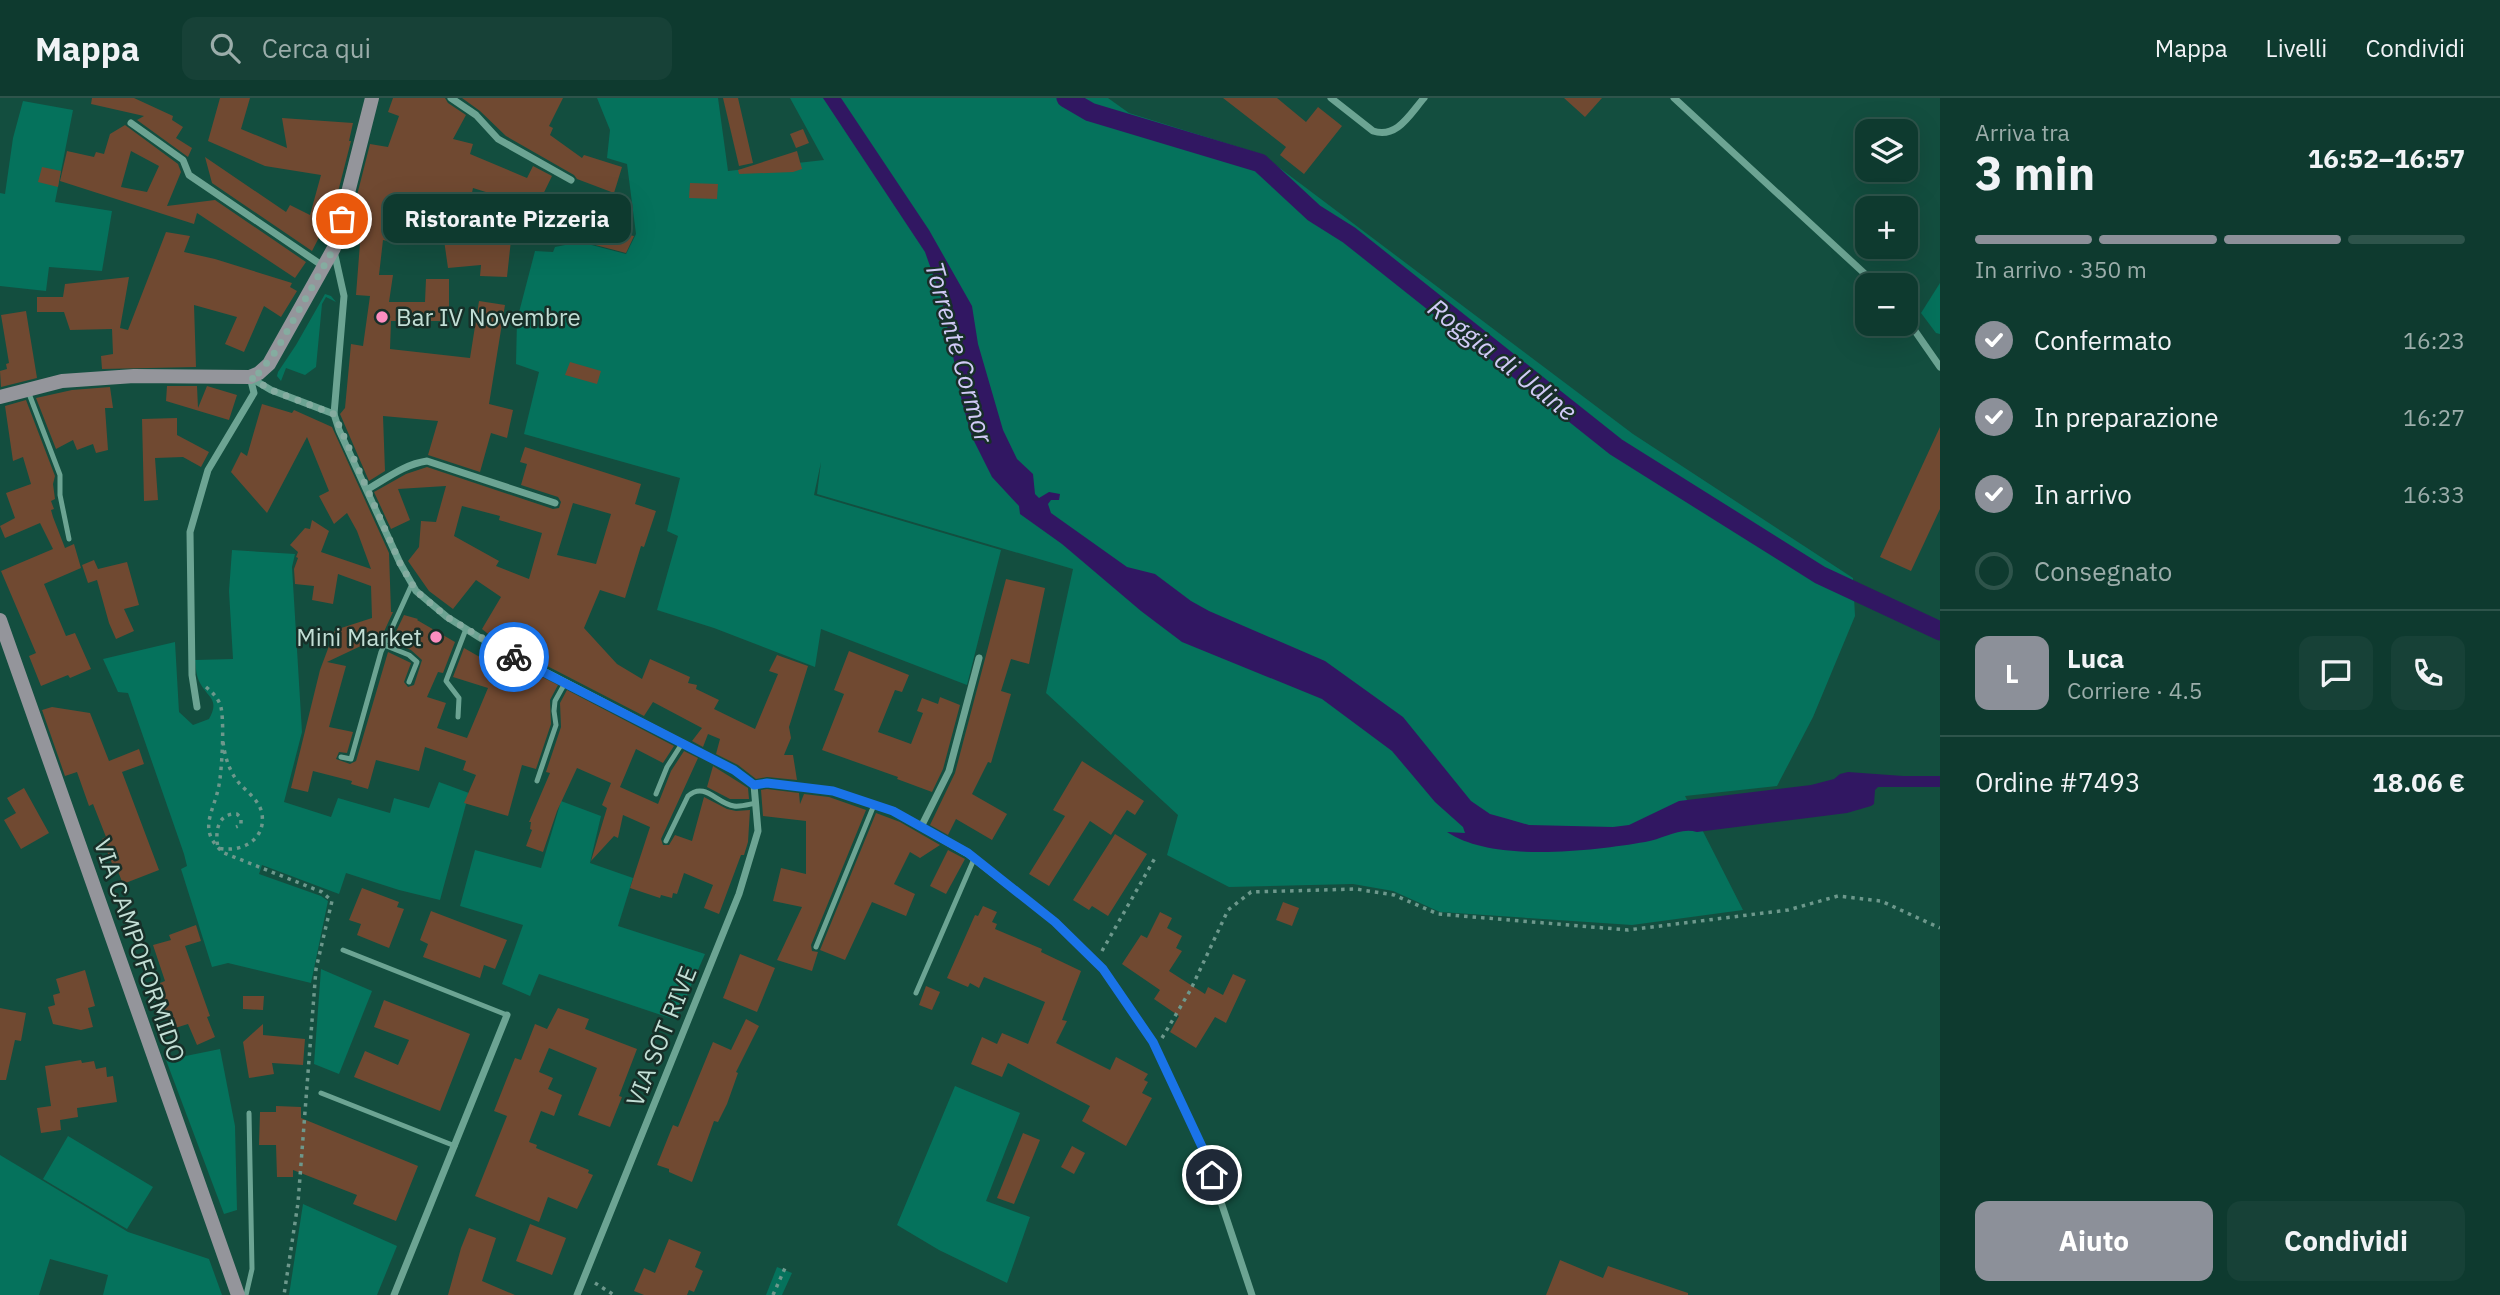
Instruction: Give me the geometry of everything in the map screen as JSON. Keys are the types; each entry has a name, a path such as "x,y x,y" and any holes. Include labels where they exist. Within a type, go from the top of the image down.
{"main road":[{"path":"0,397 62,381 122,377 250,377 259,373 269,364 334,248 372,98"},
{"name":"VIA CAMPOFORMIDO","path":"0,620 238,1295"}],"street":[{"path":"451,98 476,115 498,139 571,180"},
{"path":"1331,98 1373,131 1381,133 1390,133 1398,128 1424,98"},
{"path":"1674,98 1864,273"},
{"path":"131,123 183,160 189,175 324,267"},
{"path":"334,248 344,296 334,414 400,563 416,591 466,629 683,742 734,770 754,785 767,783 833,791 893,811 974,859 1055,922 1103,969 1156,1049 1204,1151 1252,1295"},
{"path":"1918,335 1940,367"},
{"path":"250,377 271,390 334,414"},
{"path":"197,707 192,675 190,532 208,470 254,393 250,377"},
{"path":"368,489 404,468 427,461 555,503"},
{"path":"922,827 949,771 979,658"},
{"name":"VIA SOT RIVE","path":"577,1295 739,894 758,831 754,785"},
{"path":"394,1295 507,1014"}],"lane":[{"path":"28,390 60,475 60,495 69,539"},
{"path":"341,757 351,759 384,645 412,584"},
{"path":"458,717 459,698 446,681 466,629"},
{"path":"384,645 409,655 417,662 409,682"},
{"path":"537,781 556,725 555,701 565,682"},
{"path":"656,794 667,767 683,742"},
{"path":"666,841 693,791 703,790 732,806 757,803"},
{"path":"816,947 874,805"},
{"path":"916,993 974,859"},
{"path":"343,950 507,1014"},
{"path":"321,1093 454,1146"},
{"path":"246,1295 252,1269 249,1113"}],"path":[{"path":"202,682 221,705 219,784 208,822 211,838 218,848 232,857 322,892 332,901 316,969 298,1203 284,1295"},
{"path":"218,848 229,850 247,846 256,838 261,828 262,814 257,802 231,770 225,756 221,733"},
{"path":"218,848 217,827 222,818 229,813 237,814 242,818 241,825 236,827"},
{"path":"1092,958 1105,949 1155,858"},
{"path":"1156,1049 1191,989 1228,910 1251,892 1356,889 1394,895 1438,914 1628,930 1788,910 1838,895 1881,901 1940,928"},
{"path":"773,1295 785,1268"},
{"path":"584,1276 614,1295"}],"green space":[{"path":"597,98 718,98 728,171 824,160 790,98 1108,98 1129,113 1261,154 1633,434 1853,578 1855,616 1813,717 1777,786 1685,796 1743,910 1632,925 1440,912 1393,891 1353,884 1229,887 1167,855 1178,815 1046,693 1073,569 817,494 821,462 814,495 1001,550 967,685 821,629 815,667 714,628 657,610 678,536 667,531 680,478 524,434 539,372 516,364 517,320 535,251 553,252 555,247 580,242 626,254 636,234 627,164 607,158 610,130"},
{"path":"23,101 73,110 55,202 112,211 102,271 49,267 46,291 0,286 0,193 5,194 13,138"},
{"path":"1940,283 1940,334 1936,333 1921,313"},
{"path":"325,294 336,302 326,297 322,304 316,367 305,375 286,368 281,381 277,376 278,372"},
{"path":"232,550 295,554 292,567 302,732 284,802 331,817 338,798 390,813 394,798 429,808 439,782 469,793 440,900 346,873 339,894 262,865 259,874 321,896 328,901 311,983 228,963 212,967 181,869 187,866 184,854 128,693 118,692 103,659 175,642 179,712 193,725 209,719 213,703 199,680 195,660 233,659 229,591"},
{"path":"561,801 601,816 590,863 633,878 618,926 705,954 676,1020 539,974 530,996 502,984 523,925 460,906 475,850 541,868"},
{"path":"321,969 372,991 339,1074 314,1064"},
{"path":"220,1049 235,1126 237,1210 224,1214 166,1060"},
{"path":"955,1086 1020,1113 986,1201 1030,1217 1007,1283 939,1250 897,1225"},
{"path":"68,1136 153,1187 127,1229 43,1179"},
{"path":"0,1155 128,1232 209,1259 222,1295 103,1295 108,1275 50,1259 39,1295 0,1295"},
{"path":"303,1204 397,1246 377,1295 289,1295"},
{"path":"777,1267 792,1273 782,1295 766,1295"}],"water":[{"name":"Torrente Cormor","path":"823,98 841,98 929,230 972,306 978,344 1003,430 1017,459 1033,474 1035,494 1039,498 1049,492 1060,494 1059,500 1051,500 1048,504 1051,513 1127,567 1155,574 1209,611 1325,661 1403,717 1471,801 1490,814 1529,825 1613,827 1629,825 1679,801 1811,785 1848,772 1940,776 1940,787 1878,787 1875,790 1874,804 1847,813 1697,832 1684,831 1652,841 1598,849 1516,851 1467,842 1447,832 1465,833 1463,827 1435,802 1392,751 1322,699 1182,642 1062,544 1020,514 1019,506 992,477 972,437 962,402 942,300 925,252"}],"building":[{"path":"92,98 134,98 173,116 172,120 183,127 176,138 192,148 188,157 137,120 144,116 91,104"},
{"path":"220,98 250,98 241,129 287,148 282,118 353,123 330,223 327,222 312,251 212,183 205,157 286,212 290,205 310,215 321,175 265,166 208,141"},
{"path":"393,98 445,98 466,115 453,139 473,144 470,154 527,178 533,166 552,176 533,215 521,213 522,206 514,204 515,201 473,188 462,240 511,240 507,277 480,276 481,265 448,268 444,240 438,239 440,230 405,222 400,244 383,240 379,275 393,275 389,302 425,302 426,279 449,279 449,309 441,309 441,321 391,321 390,349 470,358 479,301 505,305 489,404 513,410 507,438 491,433 480,472 428,455 438,421 383,416 385,471 369,481 340,414 345,408 351,344 363,346 370,296 356,295 361,230 349,227 370,144 388,147 399,116 388,112"},
{"path":"462,98 563,98 549,126 553,128 550,135 582,158 584,155 622,167 614,193 577,179 506,136"},
{"path":"723,98 738,98 753,163 739,166"},
{"path":"1223,98 1277,98 1306,122 1318,107 1342,126 1304,174 1280,155 1286,147"},
{"path":"1564,98 1602,98 1585,117"},
{"path":"125,125 178,164 181,172 167,206 215,200 306,262 295,278 197,213 194,224 60,181 67,151 94,157 96,152 104,154 110,134","holes":["131,151 159,166 147,192 121,187"]},
{"path":"803,129 809,143 796,148 790,134"},
{"path":"797,151 802,169 793,172 739,174 738,170"},
{"path":"42,167 61,171 58,187 38,182"},
{"path":"690,183 718,184 717,199 689,198"},
{"path":"535,218 580,224 634,236 626,253 580,241 556,245 532,242"},
{"path":"166,232 190,236 184,252 292,283 290,287 297,291 281,317 264,306 244,352 225,344 237,317 194,305 196,367 102,369 101,356 113,354 112,329 70,330 64,312 37,312 37,297 63,297 65,284 129,277 120,328 128,330"},
{"path":"26,311 37,378 1,387 0,371 7,369 6,364 9,363 1,315"},
{"path":"570,362 601,371 597,384 565,375"},
{"path":"167,386 197,386 198,408 207,386 237,395 229,420 166,401"},
{"path":"110,387 113,408 105,408 108,450 96,453 93,444 77,450 73,440 56,449 36,398 72,390"},
{"path":"26,400 55,476 55,499 51,501 53,517 65,548 74,544 81,568 44,584 66,636 75,633 91,669 41,686 29,656 36,653 1,571 53,549 40,523 5,538 0,526 15,518 6,493 31,484 23,457 13,461 5,406"},
{"path":"262,404 292,413 294,410 332,427 389,553 393,612 382,636 327,662 346,666 329,727 353,732 347,753 339,752 336,759 350,764 356,761 388,652 411,663 404,682 408,687 414,685 422,660 411,650 391,642 404,615 418,619 455,642 443,673 438,672 427,697 446,703 437,728 467,738 488,688 453,677 464,648 527,684 534,673 558,685 550,700 551,724 536,769 522,765 508,816 464,803 476,775 463,770 466,761 425,747 419,771 376,760 368,789 351,784 352,781 313,771 308,792 291,788 320,670 335,630 372,618 371,586 338,574 333,604 312,600 314,586 295,584 294,569 298,552 290,545 305,528 310,529 312,520 329,531 321,552 371,569 357,531 347,513 334,524 319,496 329,491 307,437 267,513 231,472 241,452 247,456"},
{"path":"177,418 177,435 209,452 201,467 183,457 155,458 158,500 144,501 142,419"},
{"path":"1940,427 1940,509 1911,571 1880,557"},
{"path":"525,447 641,484 635,504 656,511 644,547 641,546 625,598 600,590 584,628 617,664 642,679 650,659 690,677 688,683 697,685 696,689 719,700 714,709 755,729 778,674 769,671 777,655 808,666 789,727 791,738 784,755 793,755 797,780 767,777 756,779 738,765 716,754 720,739 708,734 703,747 692,741 702,728 653,702 644,716 493,638 482,629 501,597 476,580 453,609 429,591 408,561 419,547 421,521 436,522 446,486 398,489 410,520 391,529 374,492 406,474 427,467 553,509 559,508 561,502 558,497 521,485 527,464 520,462","holes":["573,503 611,514 596,564 557,555","462,506 500,516 499,520 542,533 529,579 496,566 499,561 454,536"]},
{"path":"94,560 98,569 127,562 139,605 124,609 134,631 116,639 97,580 88,583 82,565"},
{"path":"1006,579 1045,588 1029,664 1011,659 1001,691 1011,694 991,763 988,762 972,794 1007,814 992,840 956,819 948,835 930,825 955,773"},
{"path":"849,651 909,675 902,692 895,690 878,732 911,744 923,713 917,711 922,698 938,704 940,697 960,705 943,769 932,792 822,750 844,694 834,690"},
{"path":"567,690 674,746 663,763 636,749 620,787 658,804 671,771 684,751 698,758 661,839 663,845 669,845 675,835 692,841 704,797 727,809 750,810 748,842 719,914 704,908 713,885 684,873 677,894 673,893 672,898 661,895 660,898 630,888 650,827 623,815 618,838 614,836 591,861 607,808 602,805 611,783 577,768 557,811 543,852 526,846 532,830 529,822 550,773 546,772 561,727 560,703"},
{"path":"52,707 90,713 109,761 139,749 144,764 122,772 159,870 123,884 102,839 106,837 93,804 89,806 77,772 65,776 42,710"},
{"path":"1082,761 1144,801 1135,815 1127,810 1111,835 1090,821 1049,886 1029,874 1065,816 1053,810"},
{"path":"713,766 748,788 749,799 730,799 707,787"},
{"path":"24,788 49,833 21,849 4,820 16,813 7,798"},
{"path":"761,790 799,793 800,804 804,794 829,797 866,810 811,945 812,951 818,952 812,971 777,960 802,907 773,901 781,868 806,874 806,821 763,816"},
{"path":"876,813 900,822 940,845 920,858 910,852 894,884 915,894 906,916 872,902 845,960 820,950"},
{"path":"1115,834 1147,854 1108,916 1092,906 1089,910 1073,900"},
{"path":"948,850 965,859 946,894 930,886"},
{"path":"362,888 399,902 397,907 404,909 389,948 357,935 361,924 349,920"},
{"path":"1283,902 1299,908 1292,926 1276,920"},
{"path":"983,906 997,912 992,922 997,924 995,929 1042,949 1041,952 1081,971 1062,1020 1067,1021 1056,1043 1110,1070 1116,1057 1148,1074 1144,1080 1148,1082 1142,1093 1152,1098 1126,1146 1082,1121 1090,1106 1008,1063 1002,1077 971,1064 982,1037 997,1044 1002,1033 1028,1044 1045,1002 984,977 979,988 970,983 968,987 947,978 975,915 978,916"},
{"path":"431,911 507,940 495,969 484,965 480,978 423,957 428,944 420,940"},
{"path":"1160,912 1172,918 1167,928 1182,936 1176,948 1182,951 1169,971 1205,994 1208,987 1223,995 1233,974 1246,980 1226,1023 1215,1017 1196,1048 1170,1032 1179,1016 1154,999 1160,990 1122,964 1141,935 1147,938"},
{"path":"196,925 201,941 185,946 215,1037 197,1045 188,1024 172,1029 160,998 165,996 160,983 165,981 153,945 171,940 169,935"},
{"path":"740,954 775,968 757,1012 723,998"},
{"path":"85,970 95,1006 88,1008 93,1027 81,1030 53,1024 48,1007 55,1005 53,995 60,993 56,979"},
{"path":"926,986 940,992 932,1010 919,1005"},
{"path":"243,996 264,996 263,1010 243,1009"},
{"path":"384,1000 470,1034 440,1111 354,1077 365,1051 398,1065 409,1040 374,1027"},
{"path":"0,1008 26,1013 21,1041 15,1040 6,1080 0,1080"},
{"path":"558,1008 589,1019 585,1029 637,1049 610,1127 578,1115 597,1068 549,1048 539,1072 553,1078 548,1089 562,1095 554,1116 541,1111 529,1142 537,1145 536,1148 589,1170 588,1173 593,1175 577,1209 548,1197 539,1222 475,1196 507,1116 494,1111 515,1058 521,1060 535,1024 547,1029"},
{"path":"746,1019 759,1026 736,1072 738,1073 727,1104 718,1122 714,1121 692,1182 657,1165 673,1125 678,1127 713,1042 731,1050"},
{"path":"263,1024 263,1035 305,1039 303,1065 272,1063 274,1074 249,1078 243,1042"},
{"path":"81,1060 82,1063 94,1061 96,1069 106,1067 107,1077 113,1076 117,1102 77,1108 78,1117 60,1120 61,1130 41,1133 37,1108 51,1106 45,1066"},
{"path":"276,1106 301,1107 301,1118 418,1166 396,1221 353,1204 357,1195 293,1170 293,1177 277,1177 276,1145 259,1145 260,1112 276,1112"},
{"path":"1023,1133 1040,1140 1014,1204 997,1198"},
{"path":"1072,1146 1085,1153 1074,1174 1061,1167"},
{"path":"530,1224 566,1238 552,1275 516,1261"},
{"path":"469,1228 496,1238 482,1281 515,1295 448,1295"},
{"path":"669,1239 701,1252 695,1267 703,1271 694,1292 689,1290 687,1295 644,1295 634,1291 644,1268 655,1273"},
{"path":"1560,1260 1603,1278 1608,1266 1688,1295 1546,1295"}],"waterway":[{"name":"Roggia di Udine","path":"1066,98 1090,112 1260,163 1314,213 1349,235 1616,447 1820,575 1940,631"}],"way so far":[{"path":"342,219 334,248 269,364 250,377 271,390 334,414 400,563 416,591 447,617 514,657"}],"place":[{"name":"Ristorante Pizzeria","path":"342,219"},
{"name":"Bar IV Novembre","path":"382,317"},
{"name":"Mini Market","path":"436,637"}],"route":[{"path":"514,657 675,738 734,770 754,785 767,783 833,791 893,811 968,853 1055,922 1103,969 1153,1042 1204,1151 1212,1175"}]}
